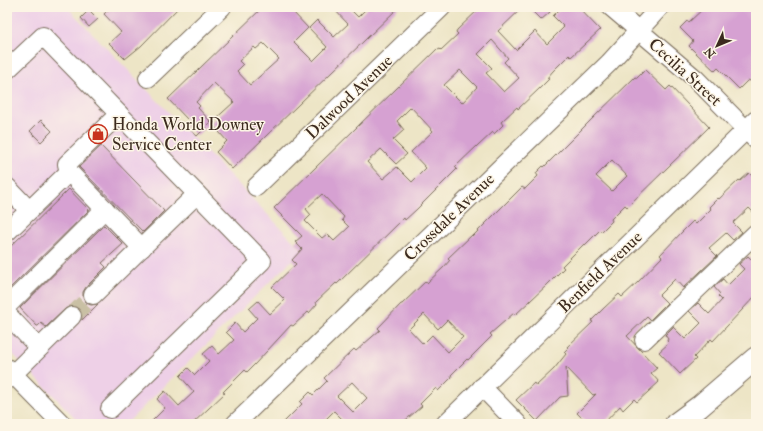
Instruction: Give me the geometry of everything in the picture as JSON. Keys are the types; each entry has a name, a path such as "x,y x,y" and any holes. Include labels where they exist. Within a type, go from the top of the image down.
{"main road":[{"path":"676,424 711,397 756,358"}],"street":[{"path":"148,78 222,7"},
{"name":"Dalwood Avenue","path":"256,187 442,7"},
{"name":"Cecilia Street","path":"611,7 696,79 752,130"},
{"name":"Crossdale Avenue","path":"235,424 603,68 660,7"},
{"path":"7,70 43,36 262,261 110,409"},
{"path":"119,114 67,164 69,172 142,248"},
{"name":"Benfield Avenue","path":"445,424 752,130"},
{"path":"7,232 69,172"},
{"path":"7,188 29,210"},
{"path":"93,295 197,194"},
{"path":"7,306 105,209"},
{"path":"644,340 756,233"},
{"path":"7,314 39,348"},
{"path":"62,424 9,374 72,316"},
{"path":"482,387 518,424"}],"shaded area":[{"name":"Honda World Downey Service Center","path":"17,7 67,7 302,250 126,424 81,424 7,348 7,17"}],"building":[{"path":"111,7 179,7 141,46 125,59 109,43 121,32 104,14"},
{"path":"263,7 299,7 293,12 308,28 294,42 313,61 327,47 309,28 317,20 334,37 348,24 332,7 348,7 358,17 368,7 399,7 232,169 216,152 227,141 211,123 234,102 214,83 196,102 200,106 198,108 211,122 197,136 183,123 187,119 168,99","holes":["263,43 279,59 250,85 237,71 243,65 239,61 254,47 256,49"]},
{"path":"481,7 523,7 498,31 516,50 535,31 547,44 564,27 553,16 562,7 578,7 600,30 571,57 569,55 553,71 547,78 549,79 540,88 518,109 517,107 501,122 503,125 494,134 493,132 455,167 457,169 417,209 405,220 404,218 337,284 336,283 316,302 317,304 309,313 308,312 293,326 291,325 247,372 245,370 223,392 225,393 192,424 149,424 165,408 157,399 165,391 179,406 194,392 180,376 188,368 195,375 209,361 203,354 212,346 219,354 234,340 226,332 235,323 243,332 257,318 249,309 258,301 270,314 285,300 272,287 296,264 292,260 302,249 295,242 302,236 274,208 437,49 441,50 458,34 456,32","holes":["492,40 508,58 504,62 519,78 504,92 486,73 492,68 478,54","460,70 477,87 462,103 444,85","411,107 433,131 411,152 426,168 412,182 397,167 383,179 367,162 381,149 396,164 407,154 393,140 404,130 397,121","322,194 344,217 342,220 349,227 334,241 327,234 322,238 305,221 311,215 306,209"]},
{"path":"528,7 544,7 550,12 541,20"},
{"path":"705,7 756,7 756,75 750,81 748,80 739,89 718,68 715,71 689,46 693,41 680,28"},
{"path":"89,10 98,19 89,27 81,18"},
{"path":"645,70 666,90 670,86 709,127 627,207 625,205 601,232 600,230 585,245 584,244 562,266 564,268 547,285 515,315 514,313 490,334 492,336 451,375 452,377 438,391 436,388 420,404 422,406 401,424 347,424 334,411 321,424 282,424 302,404 300,402 310,392 313,395 327,381 324,378 354,349 356,351 380,330 378,328 401,304 444,267 450,260 448,258 472,235 473,236 522,187 525,189 538,176 536,173 543,166 544,167 635,77 637,78","holes":["612,160 627,176 612,191 596,176","424,314 438,329 447,320 463,337 448,352 432,335 423,344 409,329","352,382 367,398 353,412 337,396"]},
{"path":"41,120 52,131 41,142 30,131"},
{"path":"101,146 164,211 143,232 79,167"},
{"path":"749,173 756,180 756,215 749,208 733,223 742,232 733,240 726,233 709,248 717,256 683,288 675,279 659,295 667,303 650,320 647,317 627,336 657,368 651,373 659,382 637,402 634,399 623,410 620,406 605,422 603,420 599,424 588,424 577,413 596,394 593,395 566,367 568,396 560,397 537,421 516,400 534,383 536,386 554,369 566,354 564,352 568,348 567,347 593,322 591,321 619,294 622,297 638,282 662,257 660,255 693,221 696,224 711,209 709,207 718,198 719,199 739,180 740,181"},
{"path":"69,189 89,210 7,291 7,250"},
{"path":"104,225 123,244 102,263 106,267 83,292 83,297 86,303 91,305 98,304 82,320 80,309 75,306 70,306 46,327 41,323 37,326 20,308"},
{"path":"748,256 756,264 756,295 713,341 711,339 694,357 696,359 680,374 659,352 669,343 665,335 673,327 685,339 701,323 689,311 698,303 709,314 722,300 718,296 720,294 714,287 723,279 728,285 744,269 739,264"}],"tunnel":[{"path":"72,316 93,295"}],"place":[{"name":"Honda World Downey Service Center","path":"98,134"}]}
